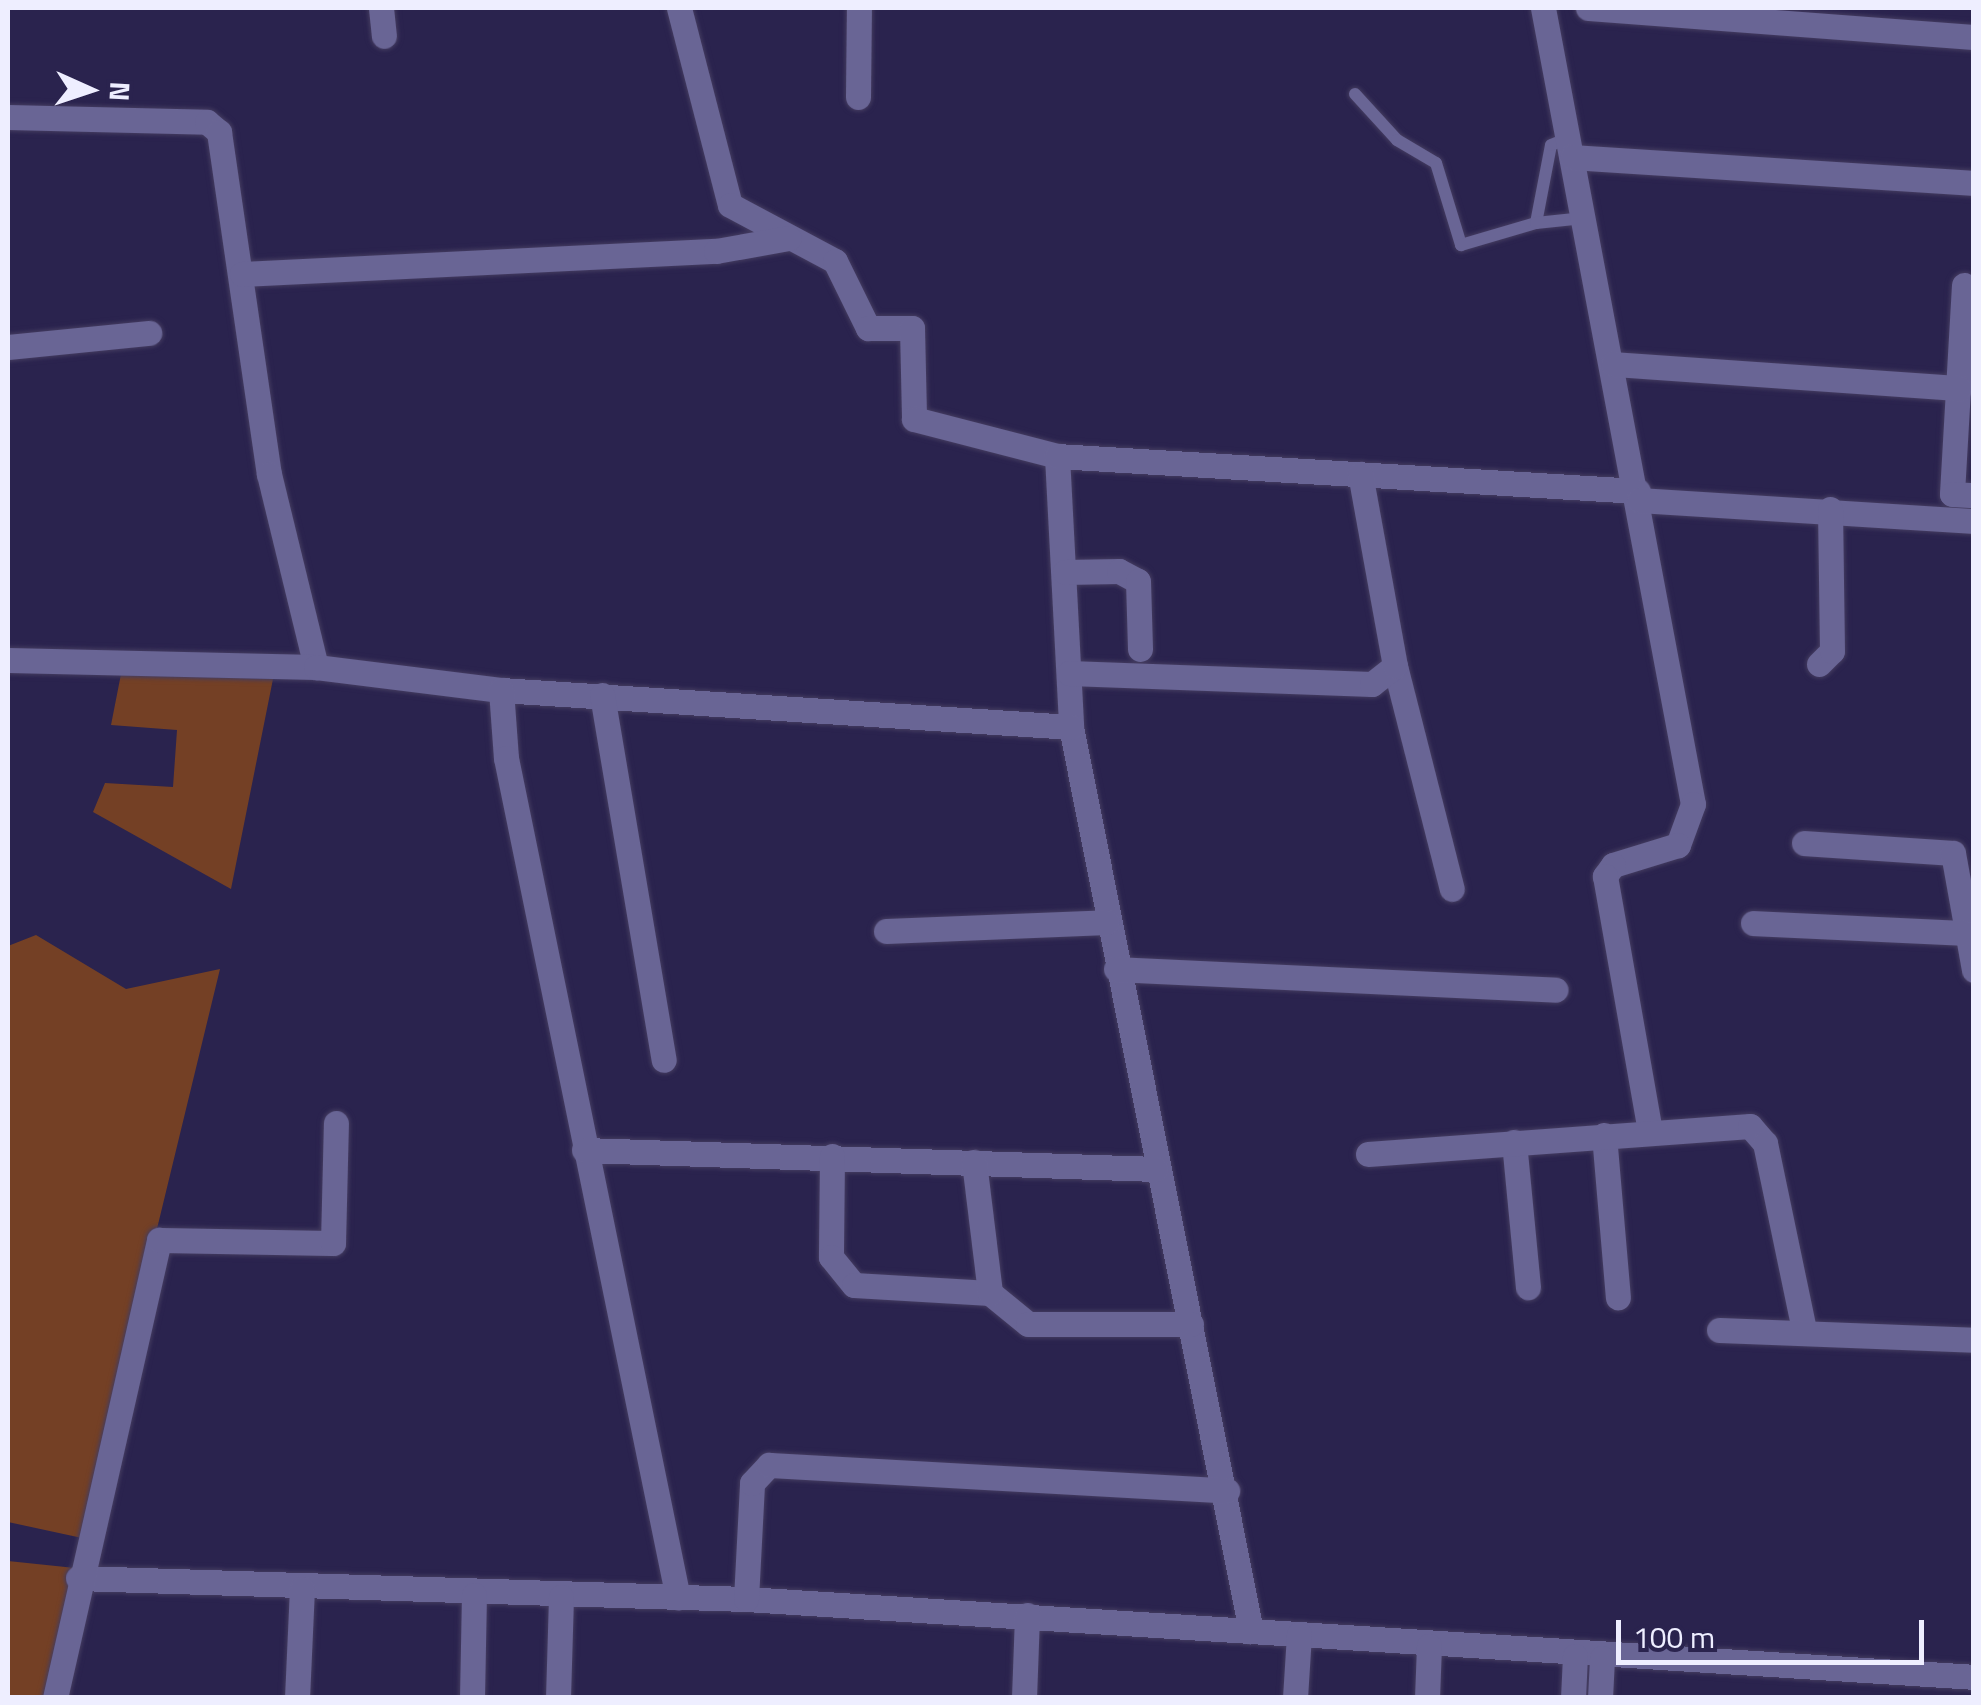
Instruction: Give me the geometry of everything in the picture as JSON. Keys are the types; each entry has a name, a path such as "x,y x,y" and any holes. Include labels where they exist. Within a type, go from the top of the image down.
{"street":[{"path":"381,8 384,36"},
{"path":"679,8 717,182 751,222 840,266 868,328 912,328 914,418 1057,456 1360,474 1974,521"},
{"path":"858,97 859,8"},
{"path":"1543,8 1638,496 1692,804 1678,845 1606,868 1650,1132"},
{"path":"1588,8 1974,37"},
{"path":"8,116 215,126 242,274 270,474 316,667"},
{"path":"1570,147 1974,183"},
{"path":"242,274 716,251 789,238"},
{"path":"1964,286 1952,494 1974,495"},
{"path":"8,346 149,332"},
{"path":"1613,364 1959,388"},
{"path":"1057,456 1070,727 1156,1169 1227,1491 1252,1630"},
{"path":"1360,474 1395,666 1452,889"},
{"path":"1820,664 1832,651 1830,509"},
{"path":"1065,572 1119,571 1138,581 1140,649"},
{"path":"8,660 316,667 501,690 1070,727"},
{"path":"1068,673 1334,686 1372,684 1395,666"},
{"path":"501,690 506,758 678,1598"},
{"path":"602,695 664,1060"},
{"path":"1804,843 1953,854 1974,970"},
{"path":"886,932 1108,922"},
{"path":"1752,923 1966,933"},
{"path":"1116,968 1555,990"},
{"path":"55,1698 78,1578 158,1240 333,1243 336,1123"},
{"path":"1368,1154 1650,1132 1760,1132 1804,1330"},
{"path":"1604,1135 1618,1297"},
{"path":"1514,1142 1528,1287"},
{"path":"584,1150 1156,1169"},
{"path":"832,1156 831,1257 842,1275 874,1290 990,1293 1028,1324 1191,1324"},
{"path":"974,1162 990,1293"},
{"path":"1719,1330 1804,1330 1974,1340"},
{"path":"746,1599 752,1484 769,1465 1227,1491"},
{"path":"78,1578 474,1595 746,1599 1252,1630 1602,1658 1974,1677"},
{"path":"297,1698 302,1588"},
{"path":"472,1698 474,1595"},
{"path":"558,1698 560,1597"},
{"path":"1024,1698 1027,1615"},
{"path":"1295,1698 1299,1634"},
{"path":"1427,1698 1429,1646"},
{"path":"1573,1698 1575,1656"},
{"path":"1600,1698 1602,1658"}],"lane":[{"path":"1354,94 1396,140 1436,163 1461,245 1536,223 1584,218"},
{"path":"1536,223 1551,145 1570,147"}],"shaded area":[{"path":"121,674 273,679 231,889 93,812 105,783 173,787 177,730 111,725"},
{"path":"36,935 126,989 220,969 82,1538 8,1522 8,946"},
{"path":"8,1561 75,1568 47,1697 8,1698"}]}
